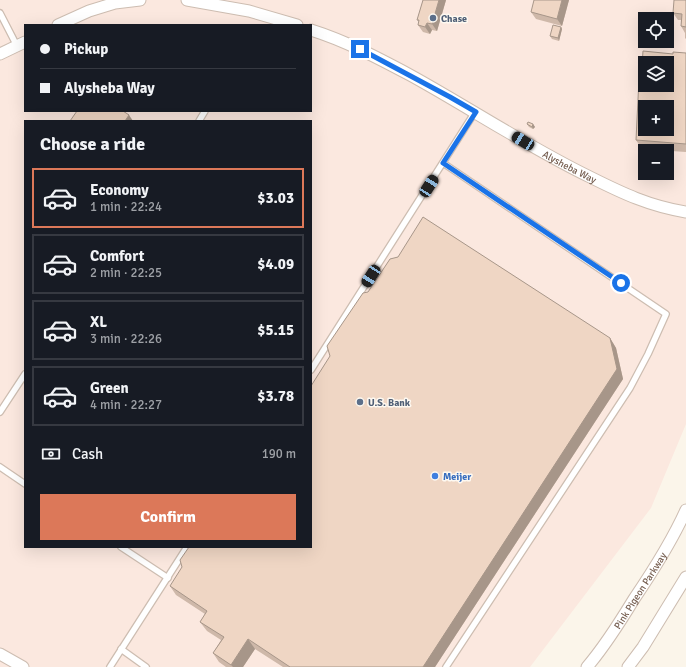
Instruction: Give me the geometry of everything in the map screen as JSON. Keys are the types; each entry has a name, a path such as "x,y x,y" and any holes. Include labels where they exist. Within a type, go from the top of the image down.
{"street":[{"path":"60,24 89,11 115,3 140,0"},
{"path":"187,0 248,11 294,24"},
{"name":"Alysheba Way","path":"312,30 354,46 476,112 558,162 628,196 649,204 686,212"},
{"path":"0,54 21,44"},
{"name":"Pink Pigeon Parkway","path":"587,667 619,624 645,583 677,529 686,510"},
{"path":"628,667 647,640 686,576"},
{"path":"0,654 23,667"}],"lane":[{"path":"0,13 21,44"},
{"path":"312,368 476,112"},
{"path":"443,163 666,314 648,354 630,388 446,667"},
{"path":"0,412 24,376"},
{"path":"0,467 24,483"},
{"path":"123,548 168,578"},
{"path":"110,667 186,548"},
{"path":"121,649 146,667"}],"shaded area":[{"path":"0,0 686,0 686,424 651,508 530,667 0,667"}],"building":[{"path":"423,0 439,0 432,24 427,23 425,27 418,25 419,20 417,20"},
{"path":"534,0 562,0 557,19 531,12"},
{"path":"674,0 686,0 686,27 681,26 682,14 673,12"},
{"path":"553,25 561,27 558,38 550,36"},
{"path":"643,51 673,54 673,52 686,53 686,144 636,140 638,92 674,92 674,56 643,56"},
{"path":"76,112 124,112 129,115 126,120 71,120"},
{"path":"528,122 533,124 532,127 527,124"},
{"name":"Meijer","path":"423,217 610,338 617,369 423,667 290,667 248,639 231,665 213,653 224,637 200,622 207,611 170,586 182,567 180,560 188,548 312,548 312,384 330,356 327,346 363,293 368,292 390,259 398,257"}],"place":[{"name":"Chase","path":"433,18"},
{"name":"U.S. Bank","path":"360,402"},
{"name":"Meijer","path":"435,476"}],"route":[{"path":"360,49 476,112 443,163 621,283"}]}
